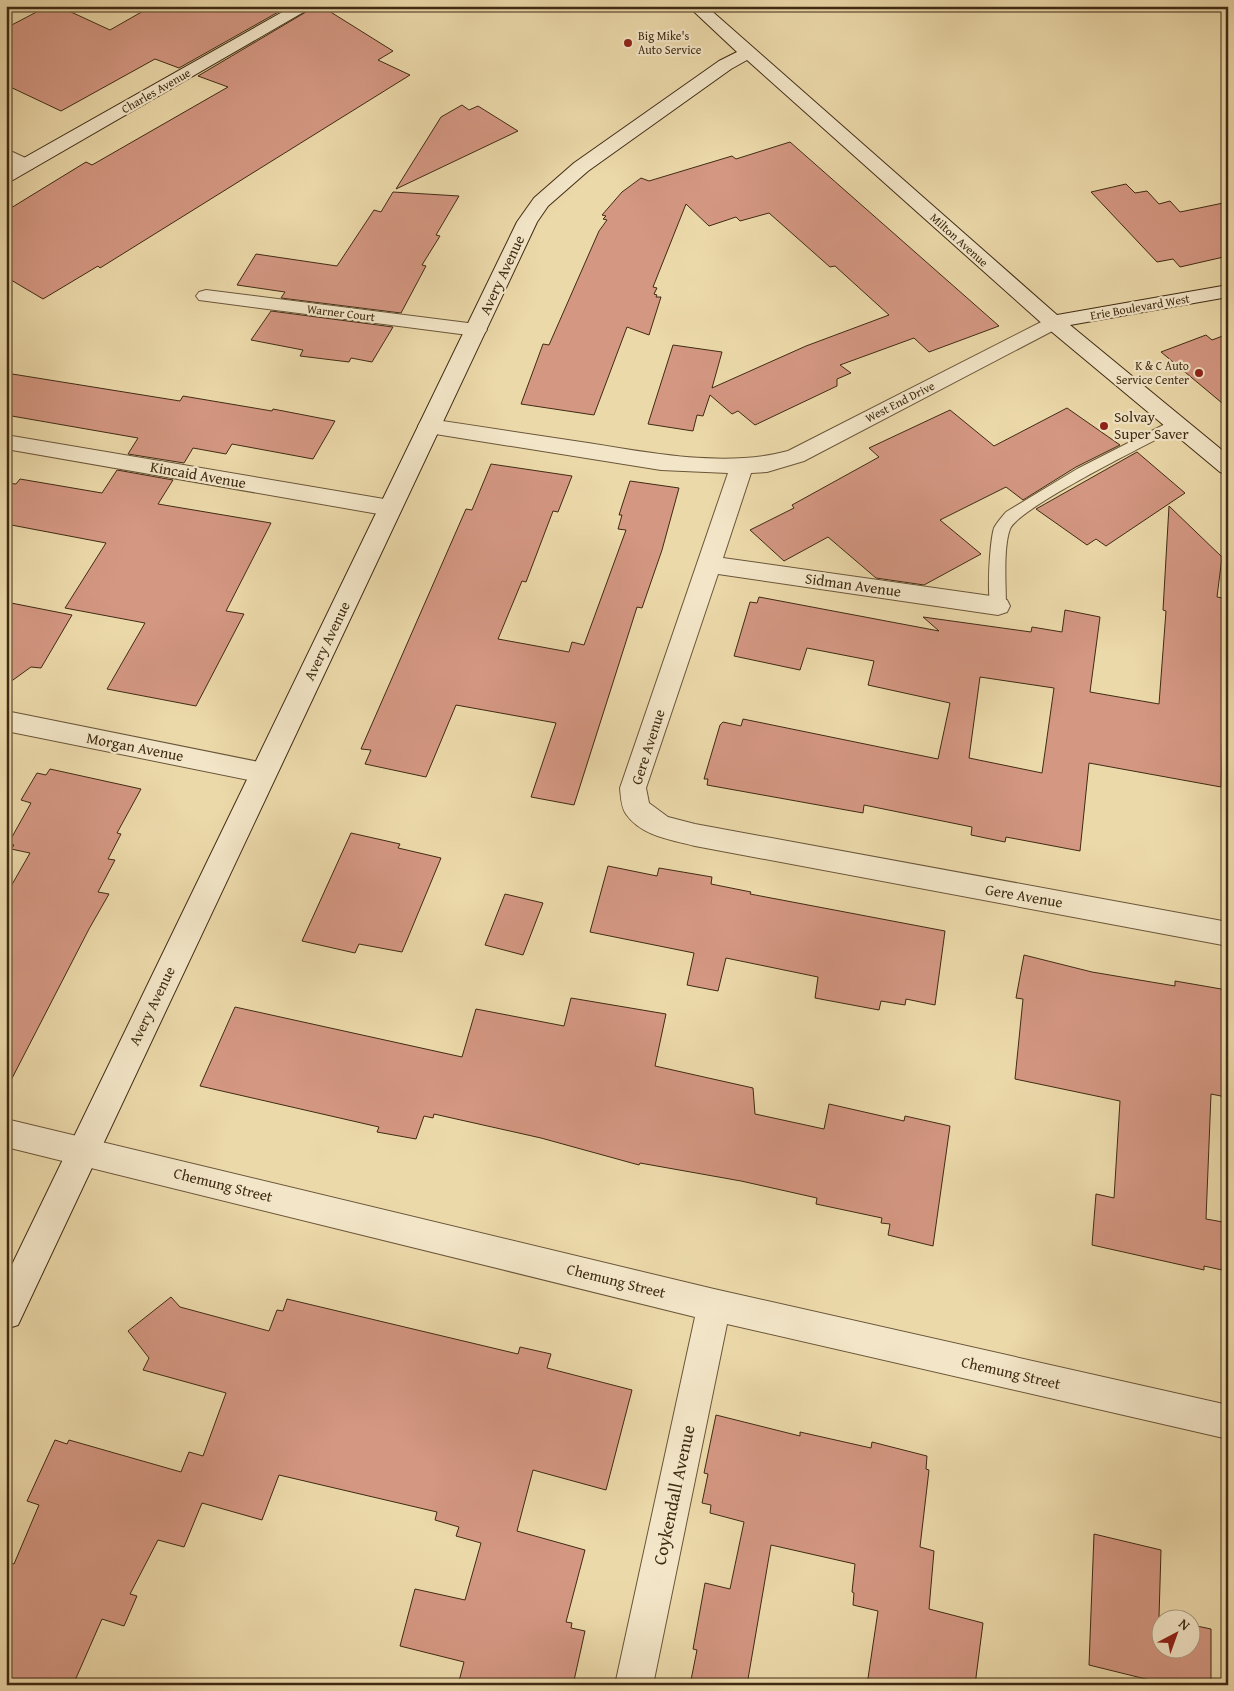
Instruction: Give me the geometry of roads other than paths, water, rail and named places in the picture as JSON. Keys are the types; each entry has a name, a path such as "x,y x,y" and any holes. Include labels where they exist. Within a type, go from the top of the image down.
{"street":[{"name":"Charles Avenue","path":"6,176 306,6"},
{"name":"Milton Avenue","path":"696,6 1052,322 1228,467"},
{"name":"Avery Avenue","path":"6,1312 527,222 541,202 589,161 725,65 748,53"},
{"path":"6,155 25,165"},
{"name":"Erie Boulevard West","path":"1052,322 1228,291"},
{"name":"Warner Court","path":"206,296 476,330"},
{"name":"West End Drive","path":"742,466 767,464 796,456 1052,322"},
{"path":"429,426 661,462 742,466"},
{"name":"Kincaid Avenue","path":"6,442 390,508"},
{"name":"Gere Avenue","path":"742,466 633,788 636,808 660,826 695,836 1228,934"},
{"name":"Sidman Avenue","path":"709,564 998,606"},
{"name":"Morgan Avenue","path":"6,721 264,773"},
{"name":"Chemung Street","path":"6,1133 714,1305 1228,1422"},
{"name":"Coykendall Avenue","path":"634,1685 714,1305"}],"lane":[{"path":"998,606 1003,526 1014,514 1081,474 1176,424"}],"place":[{"name":"Big Mike's Auto Service","path":"628,43"},
{"name":"K & C Auto Service Center","path":"1199,373"},
{"name":"Solvay Super Saver","path":"1104,426"}]}
